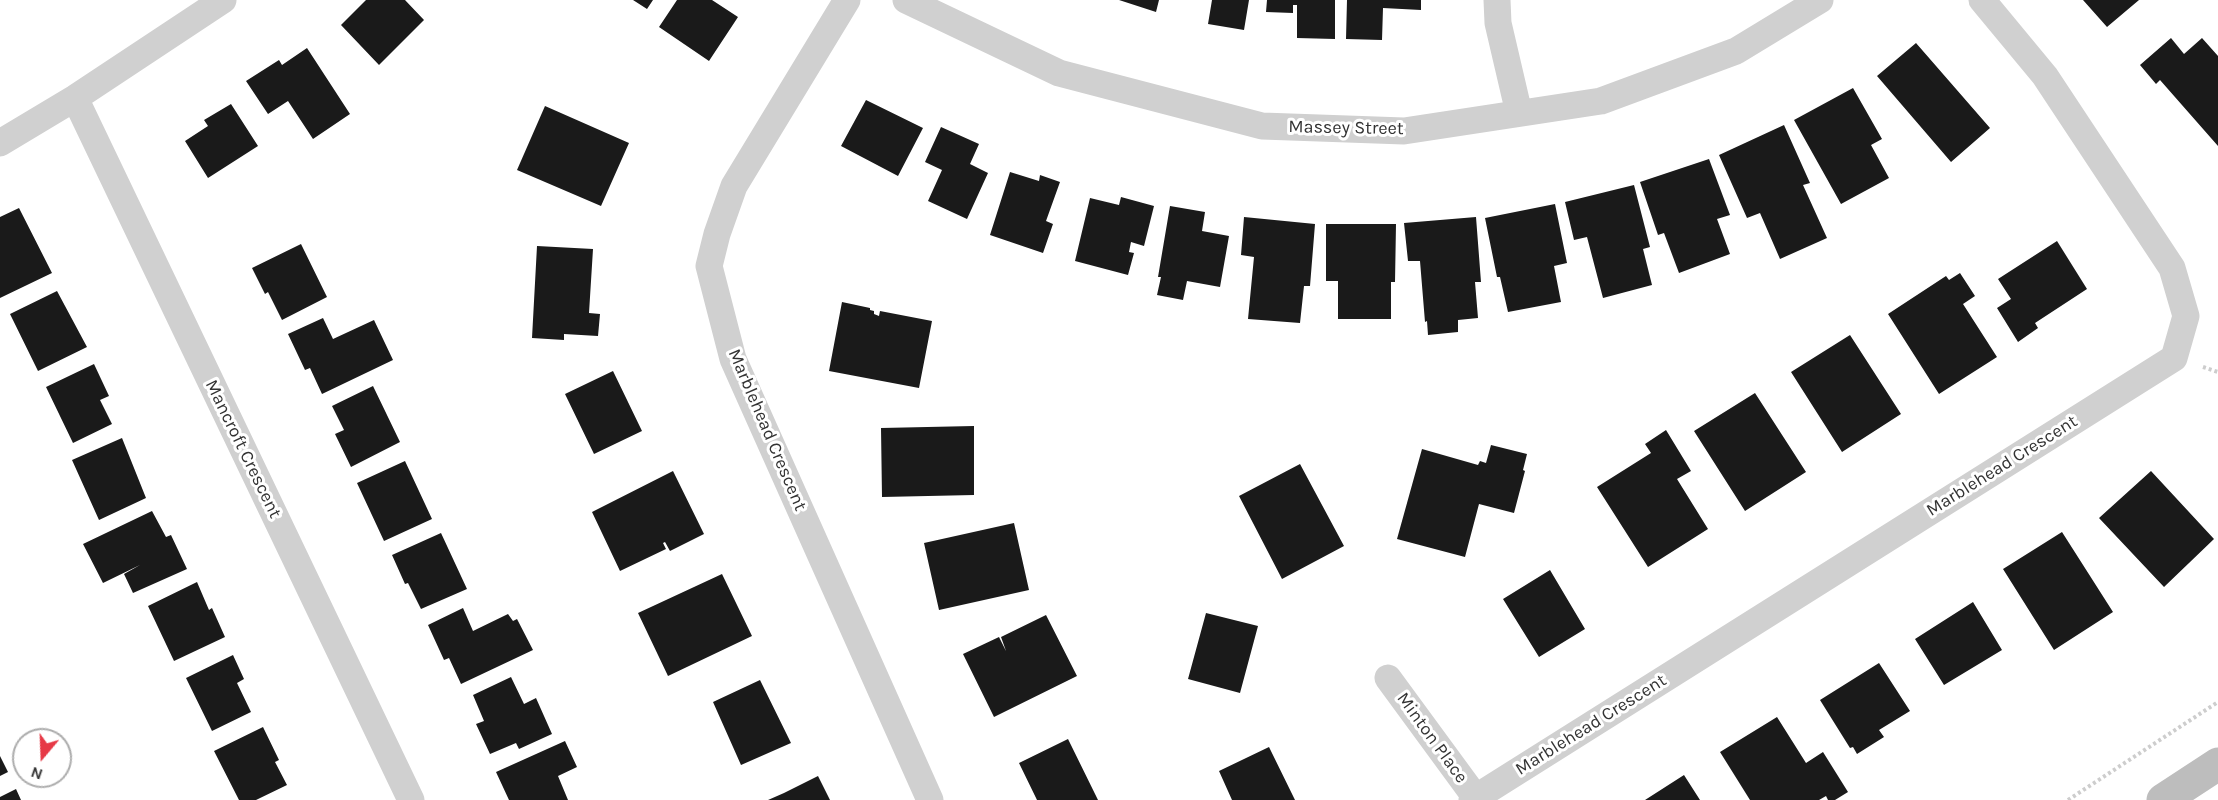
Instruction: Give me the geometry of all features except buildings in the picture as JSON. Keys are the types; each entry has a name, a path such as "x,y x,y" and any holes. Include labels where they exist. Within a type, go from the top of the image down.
{"main road":[{"path":"2163,800 2218,764"}],"street":[{"path":"0,143 75,98 223,0"},
{"name":"Marblehead Crescent","path":"847,0 734,186 717,234 710,266 733,359 930,800"},
{"name":"Massey Street","path":"906,0 1059,73 1262,126 1404,131 1601,101 1736,51 1820,0"},
{"path":"1497,0 1498,23 1519,113"},
{"name":"Marblehead Crescent","path":"1474,799 2174,358 2186,316 2172,268 2045,76 1982,0"},
{"name":"Mancroft Crescent","path":"75,98 411,800"},
{"name":"Minton Place","path":"1388,678 1474,799"}],"path":[{"path":"2068,800 2218,702"}]}
